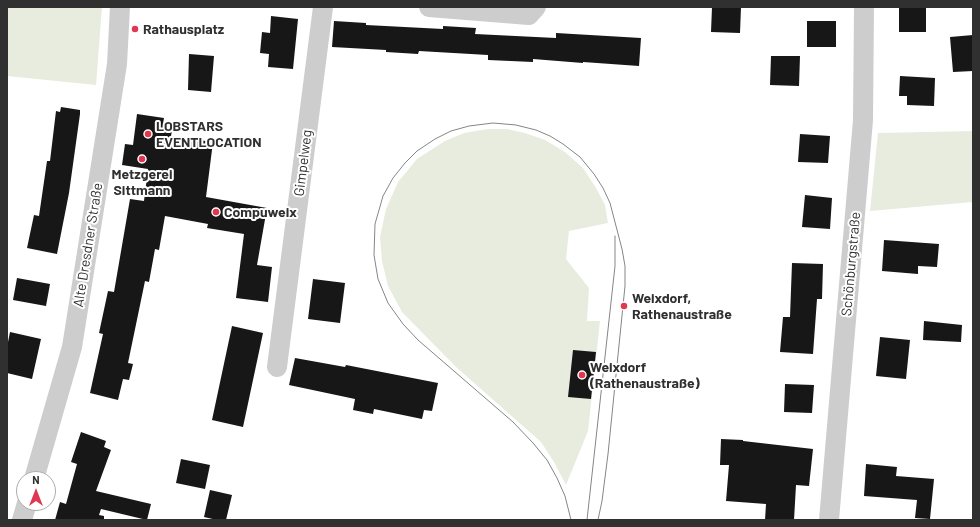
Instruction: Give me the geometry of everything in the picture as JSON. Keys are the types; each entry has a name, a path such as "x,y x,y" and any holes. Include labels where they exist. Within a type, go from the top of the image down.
{"street":[{"name":"Alte Dresdner Straße","path":"36,471 72,347 117,64 120,7"},
{"name":"Gimpelweg","path":"277,367 323,7"},
{"path":"429,7 529,15 536,7"},
{"name":"Schönburgstraße","path":"829,520 863,120 864,7"}],"shaded area":[{"path":"7,7 102,7 96,85 7,76"},
{"path":"488,129 507,129 525,133 545,140 565,152 583,168 605,205 608,223 569,231 566,259 589,288 587,321 600,321 588,431 566,485 541,442 456,367 402,312 388,286 382,261 380,237 386,209 398,182 417,159 445,141 464,133"},
{"path":"973,131 973,202 870,211 878,133"}],"building":[{"path":"712,7 741,7 740,33 711,32"},
{"path":"899,7 926,7 926,32 899,32"},
{"path":"271,16 298,19 293,69 268,67 269,54 260,53 262,32 270,33"},
{"path":"334,21 366,23 366,25 443,29 443,26 476,28 475,34 556,38 556,33 641,38 639,66 533,59 533,62 488,60 488,55 419,51 418,54 386,52 386,50 332,47"},
{"path":"807,21 836,21 836,47 807,47"},
{"path":"973,35 973,71 953,72 950,37"},
{"path":"189,54 214,56 211,92 188,90"},
{"path":"771,56 800,56 799,86 770,85"},
{"path":"900,76 935,78 934,106 907,105 907,96 899,96"},
{"path":"61,107 80,110 80,114 69,193 57,254 27,248 34,215 39,216 47,161 50,161 56,111 60,112"},
{"path":"137,114 164,118 163,124 173,125 171,136 213,142 206,197 267,208 257,265 272,267 268,302 236,298 244,234 207,228 208,224 165,216 159,250 155,249 149,282 145,281 128,363 133,364 129,380 123,379 118,400 90,393 103,334 99,333 108,291 114,292 130,199 144,201 148,169 122,165 125,144 133,145"},
{"path":"800,134 830,136 828,163 798,162"},
{"path":"805,195 832,198 830,229 802,227"},
{"path":"884,240 939,244 937,267 918,266 918,274 882,271"},
{"path":"792,263 823,264 822,299 817,299 813,354 780,352 783,317 790,317"},
{"path":"17,278 50,284 46,306 13,300"},
{"path":"313,279 345,283 340,323 308,319"},
{"path":"924,321 962,325 961,342 923,340"},
{"path":"232,326 263,333 243,427 212,420"},
{"path":"10,332 41,339 32,379 7,373 7,347"},
{"path":"880,337 910,340 906,379 876,376"},
{"name":"Weixdorf (Rathenaustraße)","path":"573,350 596,352 591,399 568,397"},
{"path":"295,358 345,367 346,365 438,383 432,411 424,410 422,419 374,409 373,414 353,410 355,399 289,385"},
{"path":"785,384 814,385 812,413 784,412"},
{"path":"81,432 106,441 104,447 111,450 96,491 151,504 147,520 101,509 99,515 104,516 104,520 55,520 60,502 66,504 77,464 71,462"},
{"path":"721,439 743,440 813,449 809,486 796,485 794,520 765,520 766,504 726,501 729,465 720,465"},
{"path":"181,459 210,465 205,489 176,483"},
{"path":"866,464 897,467 896,476 934,479 930,519 915,518 917,500 864,496"},
{"path":"210,490 232,495 226,520 217,520 204,517"}],"tram line":[{"path":"571,520 565,496 547,460 513,422 418,340 403,324 388,303 378,279 374,255 375,224 383,196 393,178 417,151 435,139 451,131 469,126 493,123 516,125 536,130 550,136 580,157 594,174 610,203 622,249 625,266 625,286 608,454 598,520"},
{"path":"587,520 615,266 615,236"}],"place":[{"name":"Rathausplatz","path":"135,29"},
{"name":"LOBSTARS EVENTLOCATION","path":"148,134"},
{"name":"Metzgerei Sittmann","path":"142,159"},
{"name":"Compuweix","path":"216,212"},
{"name":"Weixdorf, Rathenaustraße","path":"624,306"},
{"name":"Weixdorf (Rathenaustraße)","path":"582,375"}]}
